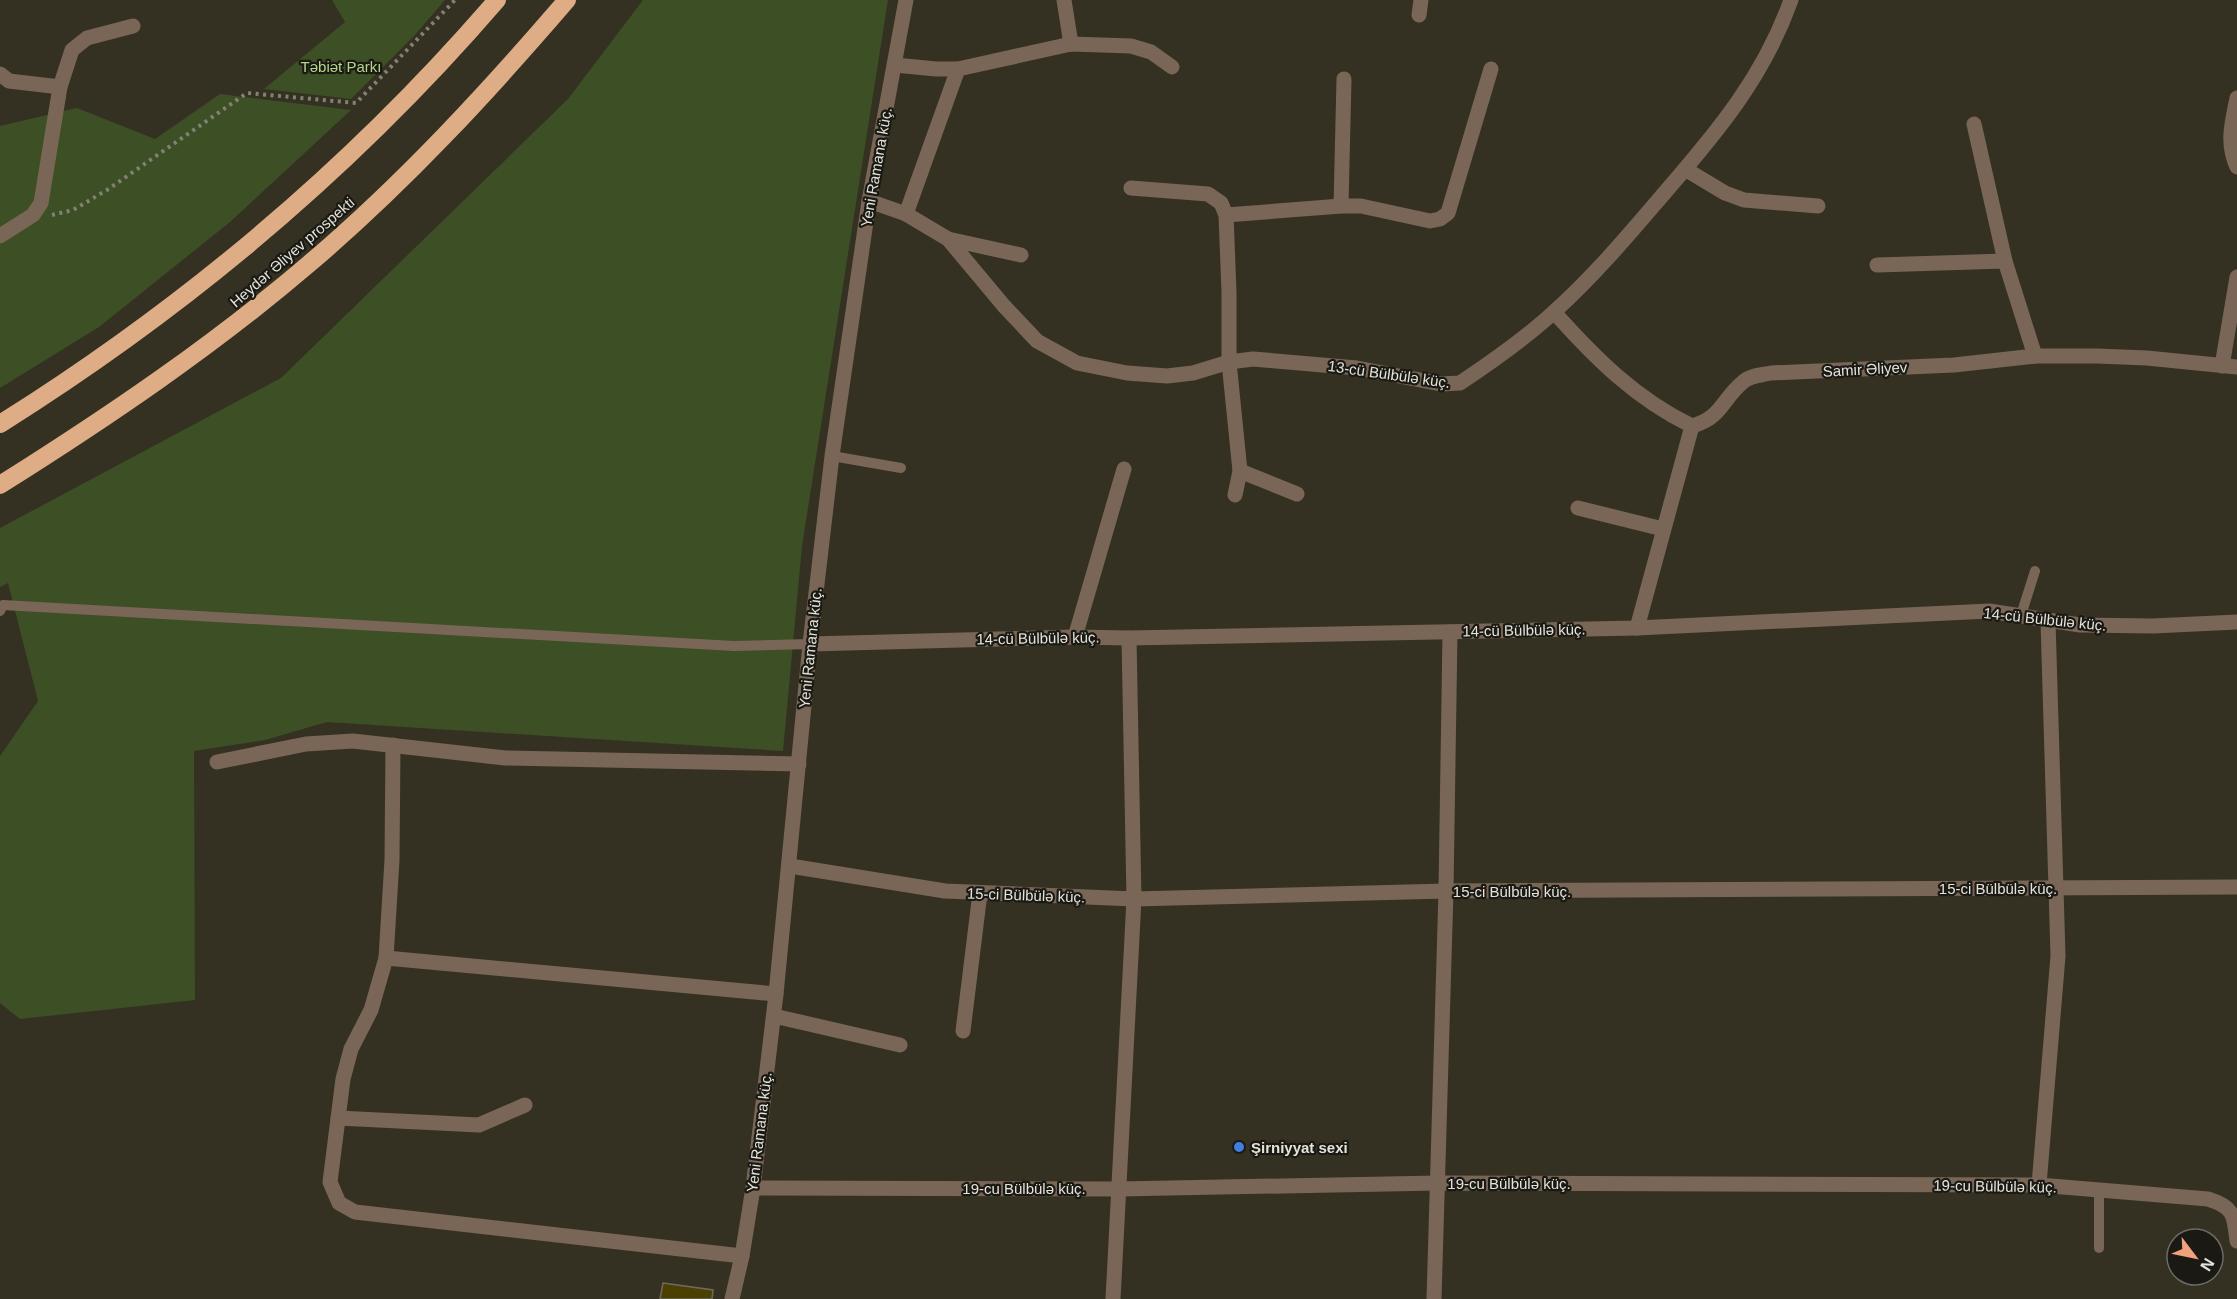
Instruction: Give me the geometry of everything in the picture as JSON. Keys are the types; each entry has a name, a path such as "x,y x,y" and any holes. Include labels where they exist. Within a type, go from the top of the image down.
{"highway":[{"path":"0,424 68,381 178,302 277,221 367,138 437,68 497,0"},
{"name":"Heydər Əliyev prospekti","path":"0,485 94,426 213,342 311,263 406,176 494,85 567,0"}],"street":[{"name":"Yeni Ramana küç.","path":"732,1299 742,1256 753,1188 777,994 810,644 832,456 869,201 906,0"},
{"path":"1064,0 1071,44"},
{"name":"13-cü Bülbülə küç.","path":"869,201 906,214 948,239 1004,306 1037,341 1077,363 1127,373 1167,376 1193,373 1229,362 1253,359 1357,368 1441,384 1460,383 1554,312 1611,256 1713,137 1753,81 1769,53 1791,0"},
{"path":"0,236 33,215 41,203 60,87 72,50 87,38 133,26"},
{"path":"895,65 958,69 1071,44 1131,46 1151,52 1172,67"},
{"path":"906,214 958,69"},
{"path":"1226,215 1361,206 1430,221 1440,219 1448,213 1491,69"},
{"path":"0,74 9,81 60,87"},
{"path":"1341,206 1344,79"},
{"path":"2237,98 2229,140 2231,154 2237,167"},
{"path":"1974,124 2005,261 2035,356"},
{"path":"1686,169 1725,193 1744,200 1818,206"},
{"path":"1131,188 1208,194 1221,203 1226,215 1229,362 1240,471 1235,495"},
{"path":"948,239 1021,255"},
{"path":"1877,265 2005,261"},
{"path":"2230,366 2237,277"},
{"path":"1554,312 1588,351 1619,379 1669,415 1692,426 1637,627"},
{"name":"Samir Əliyev","path":"1692,426 1706,422 1718,413 1743,381 1754,376 1771,374 1954,365 2035,356 2107,356 2230,366"},
{"path":"1075,637 1124,469"},
{"path":"1240,471 1297,494"},
{"path":"1578,508 1663,529"},
{"name":"14-cü Bülbülə küç.","path":"810,644 1637,627 1989,611 2048,621 2107,627 2237,622"},
{"path":"2039,1185 2058,956 2048,621"},
{"path":"1434,1299 1446,891 1450,632"},
{"path":"1113,1299 1134,899 1129,638"},
{"path":"217,762 306,744 352,741 505,758 799,764"},
{"path":"393,744 392,860 386,958 371,1010 351,1049 343,1079 330,1182 339,1203 355,1212 742,1256"},
{"name":"15-ci Bülbülə küç.","path":"790,867 945,891 1134,899 1446,891 2237,887"},
{"path":"963,1031 980,893"},
{"path":"386,958 777,994"},
{"path":"774,1016 900,1045"},
{"path":"338,1118 479,1125 525,1105"},
{"name":"19-cu Bülbülə küç.","path":"753,1188 1119,1189 1438,1183 2039,1185 2208,1198 2224,1204 2234,1216 2237,1241"}],"lane":[{"path":"832,456 901,468"},
{"path":"2021,615 2035,572"},
{"path":"0,611 3,605 734,646 810,644"},
{"path":"2099,1190 2099,1248"}],"path":[{"path":"33,215 48,216 72,210 107,190 247,93 356,103 455,0"}],"green space":[{"name":"Təbiət Parkı","path":"332,0 445,0 414,36 351,99 264,89 345,22"},
{"path":"643,0 888,0 802,546 783,751 327,722 265,740 194,751 195,1000 20,1019 0,1003 0,756 38,701 8,583 0,587 0,528 281,378 568,99"},
{"path":"220,94 351,110 230,222 99,327 0,388 0,126 77,108 155,139"}],"building":[{"path":"663,1283 713,1290 712,1299 660,1299"}],"place":[{"name":"Şirniyyat sexi","path":"1239,1147"}]}
